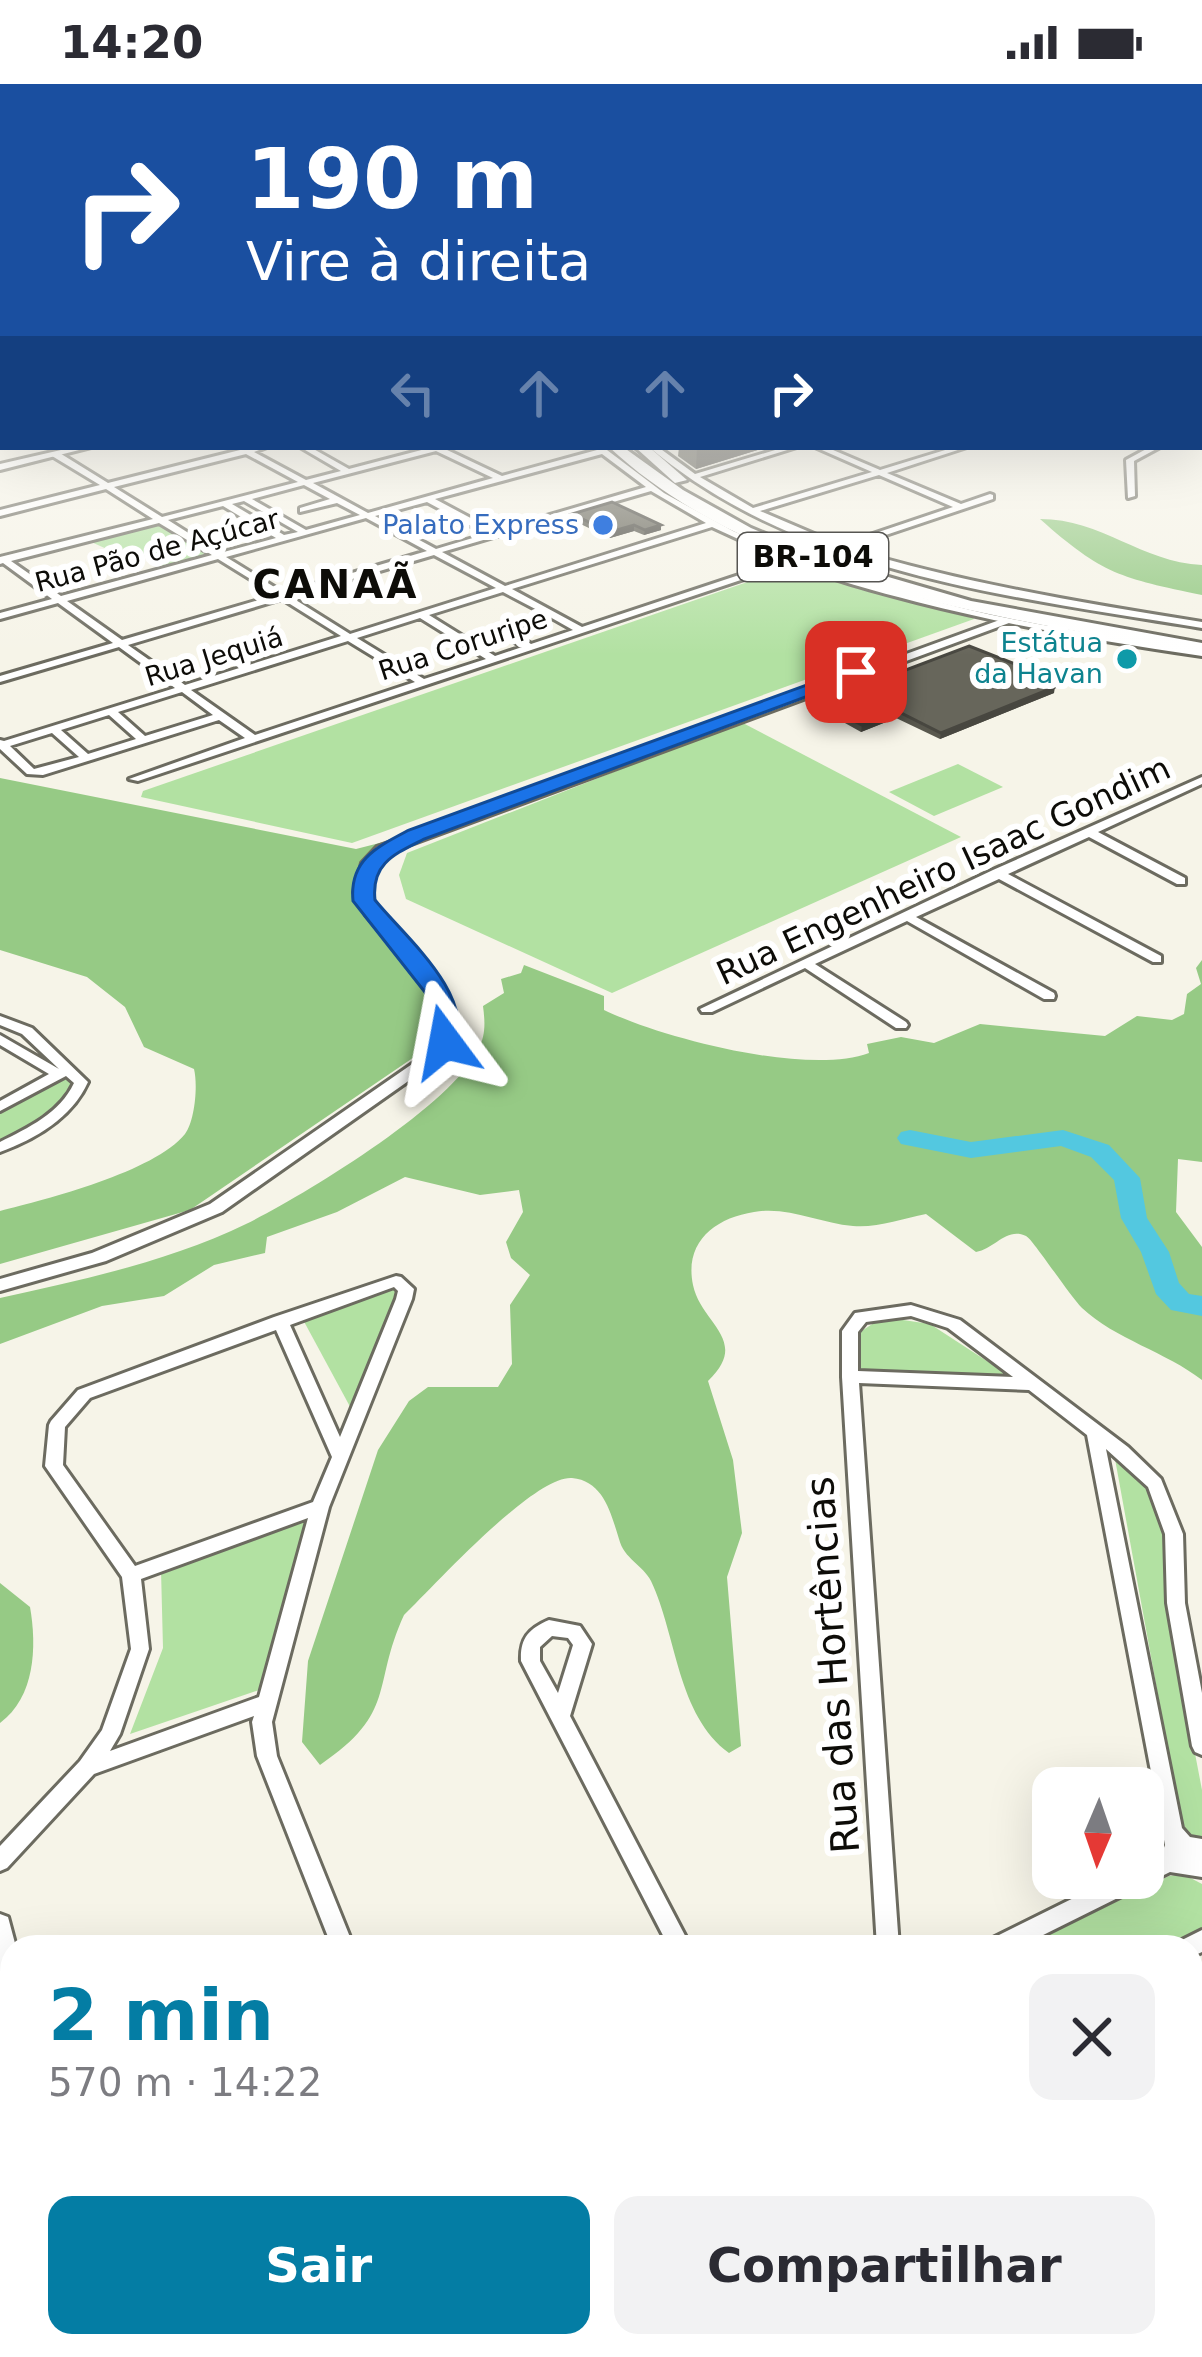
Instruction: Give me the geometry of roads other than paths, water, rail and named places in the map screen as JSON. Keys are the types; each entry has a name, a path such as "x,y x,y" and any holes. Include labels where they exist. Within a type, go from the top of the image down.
{"highway":[{"name":"BR-104","path":"608,450 678,495 801,557 971,604 1202,651"},
{"name":"BR-104","path":"645,450 721,505 854,559 1000,598 1202,630"}],"street":[{"path":"0,467 73,450"},
{"path":"0,512 238,450"},
{"path":"244,450 583,631"},
{"path":"309,450 347,471"},
{"path":"2,559 430,450"},
{"path":"442,450 502,479"},
{"name":"Rua Pão de Açúcar","path":"3,612 598,450"},
{"path":"607,450 649,489 713,524 801,557 1005,621 1202,651"},
{"path":"657,450 692,477 752,511 841,547 967,584 1202,630"},
{"path":"692,477 783,450"},
{"path":"826,450 961,507"},
{"path":"752,511 953,450"},
{"path":"1132,496 1126,473 1130,460 1150,450"},
{"path":"55,454 424,683"},
{"path":"0,679 649,489"},
{"path":"841,547 990,497"},
{"path":"245,498 306,532"},
{"path":"428,499 495,535"},
{"path":"302,510 337,500"},
{"path":"224,503 284,538"},
{"name":"Rua Jequiá","path":"1,744 713,524"},
{"name":"Rua Coruripe","path":"134,779 801,557"},
{"path":"2,559 254,739"},
{"path":"532,648 503,632 550,614"},
{"path":"422,615 495,660"},
{"path":"970,630 987,616"},
{"path":"0,1285 99,1257 216,1208 438,1053 448,1034 444,1005 361,892 369,863 382,850 970,630 1005,621"},
{"path":"110,711 143,740"},
{"path":"1,744 34,773 220,716"},
{"path":"54,729 86,758"},
{"name":"Rua Engenheiro Isaac Gondim","path":"707,1010 1202,780"},
{"path":"1088,832 1181,881"},
{"path":"997,873 1156,959"},
{"path":"905,916 1048,996"},
{"path":"806,963 901,1025"},
{"path":"0,1020 27,1031 63,1071"},
{"path":"0,1039 81,1082 76,1097 0,1148"},
{"path":"0,1108 63,1071"},
{"path":"0,1861 87,1767 110,1734 136,1669 139,1617 131,1575 54,1466 53,1447 66,1411 84,1394 384,1282 402,1283 404,1299 320,1508 266,1703 267,1756 338,1935"},
{"name":"Rua das Hortências","path":"887,1935 850,1377 853,1324 870,1312 930,1313 954,1324 1031,1384"},
{"path":"280,1321 339,1454"},
{"path":"850,1377 1031,1384 1142,1469 1171,1519 1176,1603 1202,1746"},
{"path":"1095,1436 1172,1848 1202,1867"},
{"path":"131,1575 320,1508"},
{"path":"87,1767 266,1703"},
{"path":"561,1714 674,1935"},
{"path":"1164,1855 1172,1848 1202,1848"},
{"path":"1022,1935 1093,1899"}],"waterway":[{"path":"910,1138 971,1150 1063,1138 1100,1151 1127,1178 1134,1218 1155,1252 1166,1287 1181,1303 1202,1306"}],"place":[{"name":"Palato Express","path":"603,525"},
{"name":"Estátua da Havan","path":"1127,659"}],"district":[{"name":"CANAÃ","path":"336,584"}]}
